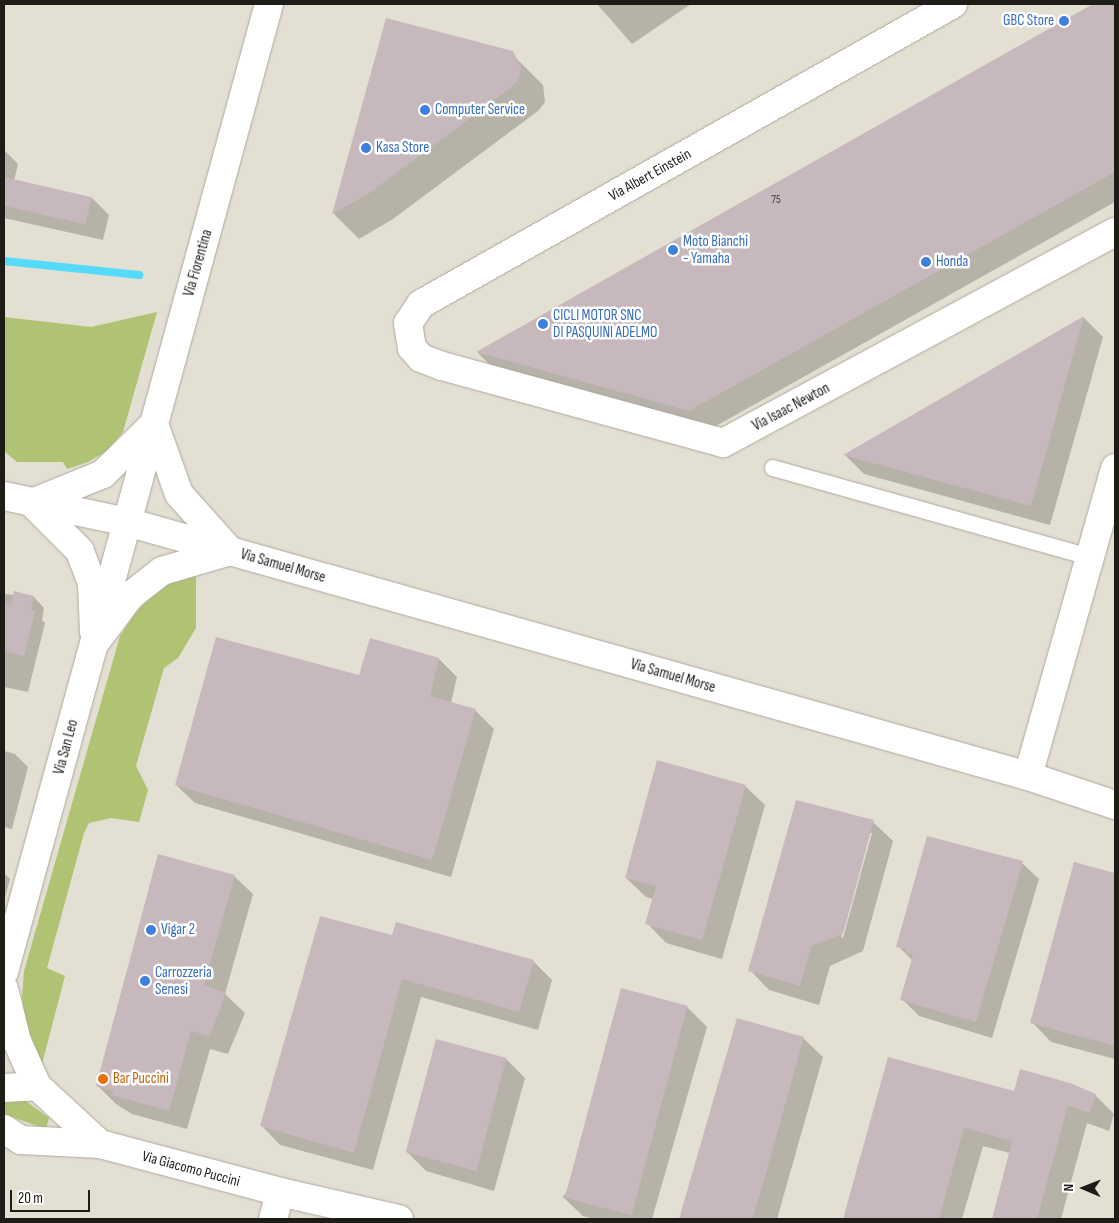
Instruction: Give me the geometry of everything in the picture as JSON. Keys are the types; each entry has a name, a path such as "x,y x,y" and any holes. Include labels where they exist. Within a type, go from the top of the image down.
{"street":[{"name":"Via Fiorentina","path":"127,522 269,4"},
{"name":"Via Albert Einstein","path":"442,366 421,358 412,348 408,323 421,304 953,4"},
{"name":"Via Isaac Newton","path":"442,366 723,443 1115,232"},
{"path":"94,644 92,583 80,550 32,503 103,474 154,424"},
{"name":"Via Samuel Morse","path":"154,424 179,494 230,551"},
{"path":"1028,776 1115,468"},
{"name":"Via Samuel Morse","path":"4,496 127,522 1028,776 1115,805"},
{"name":"Via San Leo","path":"4,972 127,522"},
{"name":"Via Samuel Morse","path":"94,644 130,596 162,571 230,551"},
{"path":"4,989 17,1040 37,1086 4,1088"},
{"name":"Via Giacomo Puccini","path":"37,1086 100,1144 280,1192 399,1219"},
{"path":"9,1140 100,1144"},
{"path":"273,1219 280,1192"}],"lane":[{"path":"773,468 1090,558"}],"green space":[{"path":"157,312 123,432 107,451 88,462 67,469 63,462 17,462 4,451 4,317 91,327"},
{"path":"196,570 196,628 178,658 164,668 136,766 148,790 139,822 111,818 89,823 84,833 47,968 65,976 42,1064 27,1033 22,998 24,971 120,636 137,611 160,588"},
{"path":"23,1099 49,1118 46,1129 4,1114 4,1101"}],"building":[{"path":"1093,4 1115,4 1115,172 689,411 476,352"},
{"path":"386,18 513,51 521,67 520,77 513,86 368,194 332,214"},
{"path":"4,177 92,197 85,225 4,206"},
{"path":"1084,316 1031,506 843,455"},
{"path":"14,591 34,596 31,610 35,611 24,656 4,651 4,602 11,604"},
{"path":"216,637 359,675 370,638 439,658 430,696 476,709 432,860 175,785"},
{"path":"657,760 746,785 702,940 645,924 656,886 625,878"},
{"path":"796,800 874,820 843,934 811,946 800,986 748,971"},
{"path":"927,836 1023,861 976,1022 900,1000 913,955 906,953 906,949 896,947"},
{"path":"158,854 235,875 204,985 226,993 210,1036 191,1031 169,1111 112,1095 113,1091 96,1086"},
{"path":"1074,862 1115,873 1115,1046 1030,1023"},
{"path":"320,916 392,935 396,922 534,960 519,1012 402,979 354,1153 260,1126"},
{"path":"621,988 688,1006 631,1215 565,1198"},
{"path":"737,1018 804,1037 761,1191 752,1219 679,1219"},
{"path":"436,1039 507,1058 476,1171 406,1152"},
{"path":"888,1057 1014,1091 1020,1069 1070,1083 1096,1094 1090,1113 1068,1105 1037,1219 992,1219 1012,1141 964,1128 939,1219 843,1219"}],"waterway":[{"path":"4,261 139,275"}],"place":[{"name":"GBC Store","path":"1064,21"},
{"name":"Computer Service","path":"425,110"},
{"name":"Kasa Store","path":"366,148"},
{"name":"Moto Bianchi - Yamaha","path":"673,250"},
{"name":"Honda","path":"926,262"},
{"name":"CICLI MOTOR SNC DI PASQUINI ADELMO","path":"543,324"},
{"name":"Vigar 2","path":"151,930"},
{"name":"Carrozzeria Senesi","path":"145,981"},
{"name":"Bar Puccini","path":"103,1079"}]}
